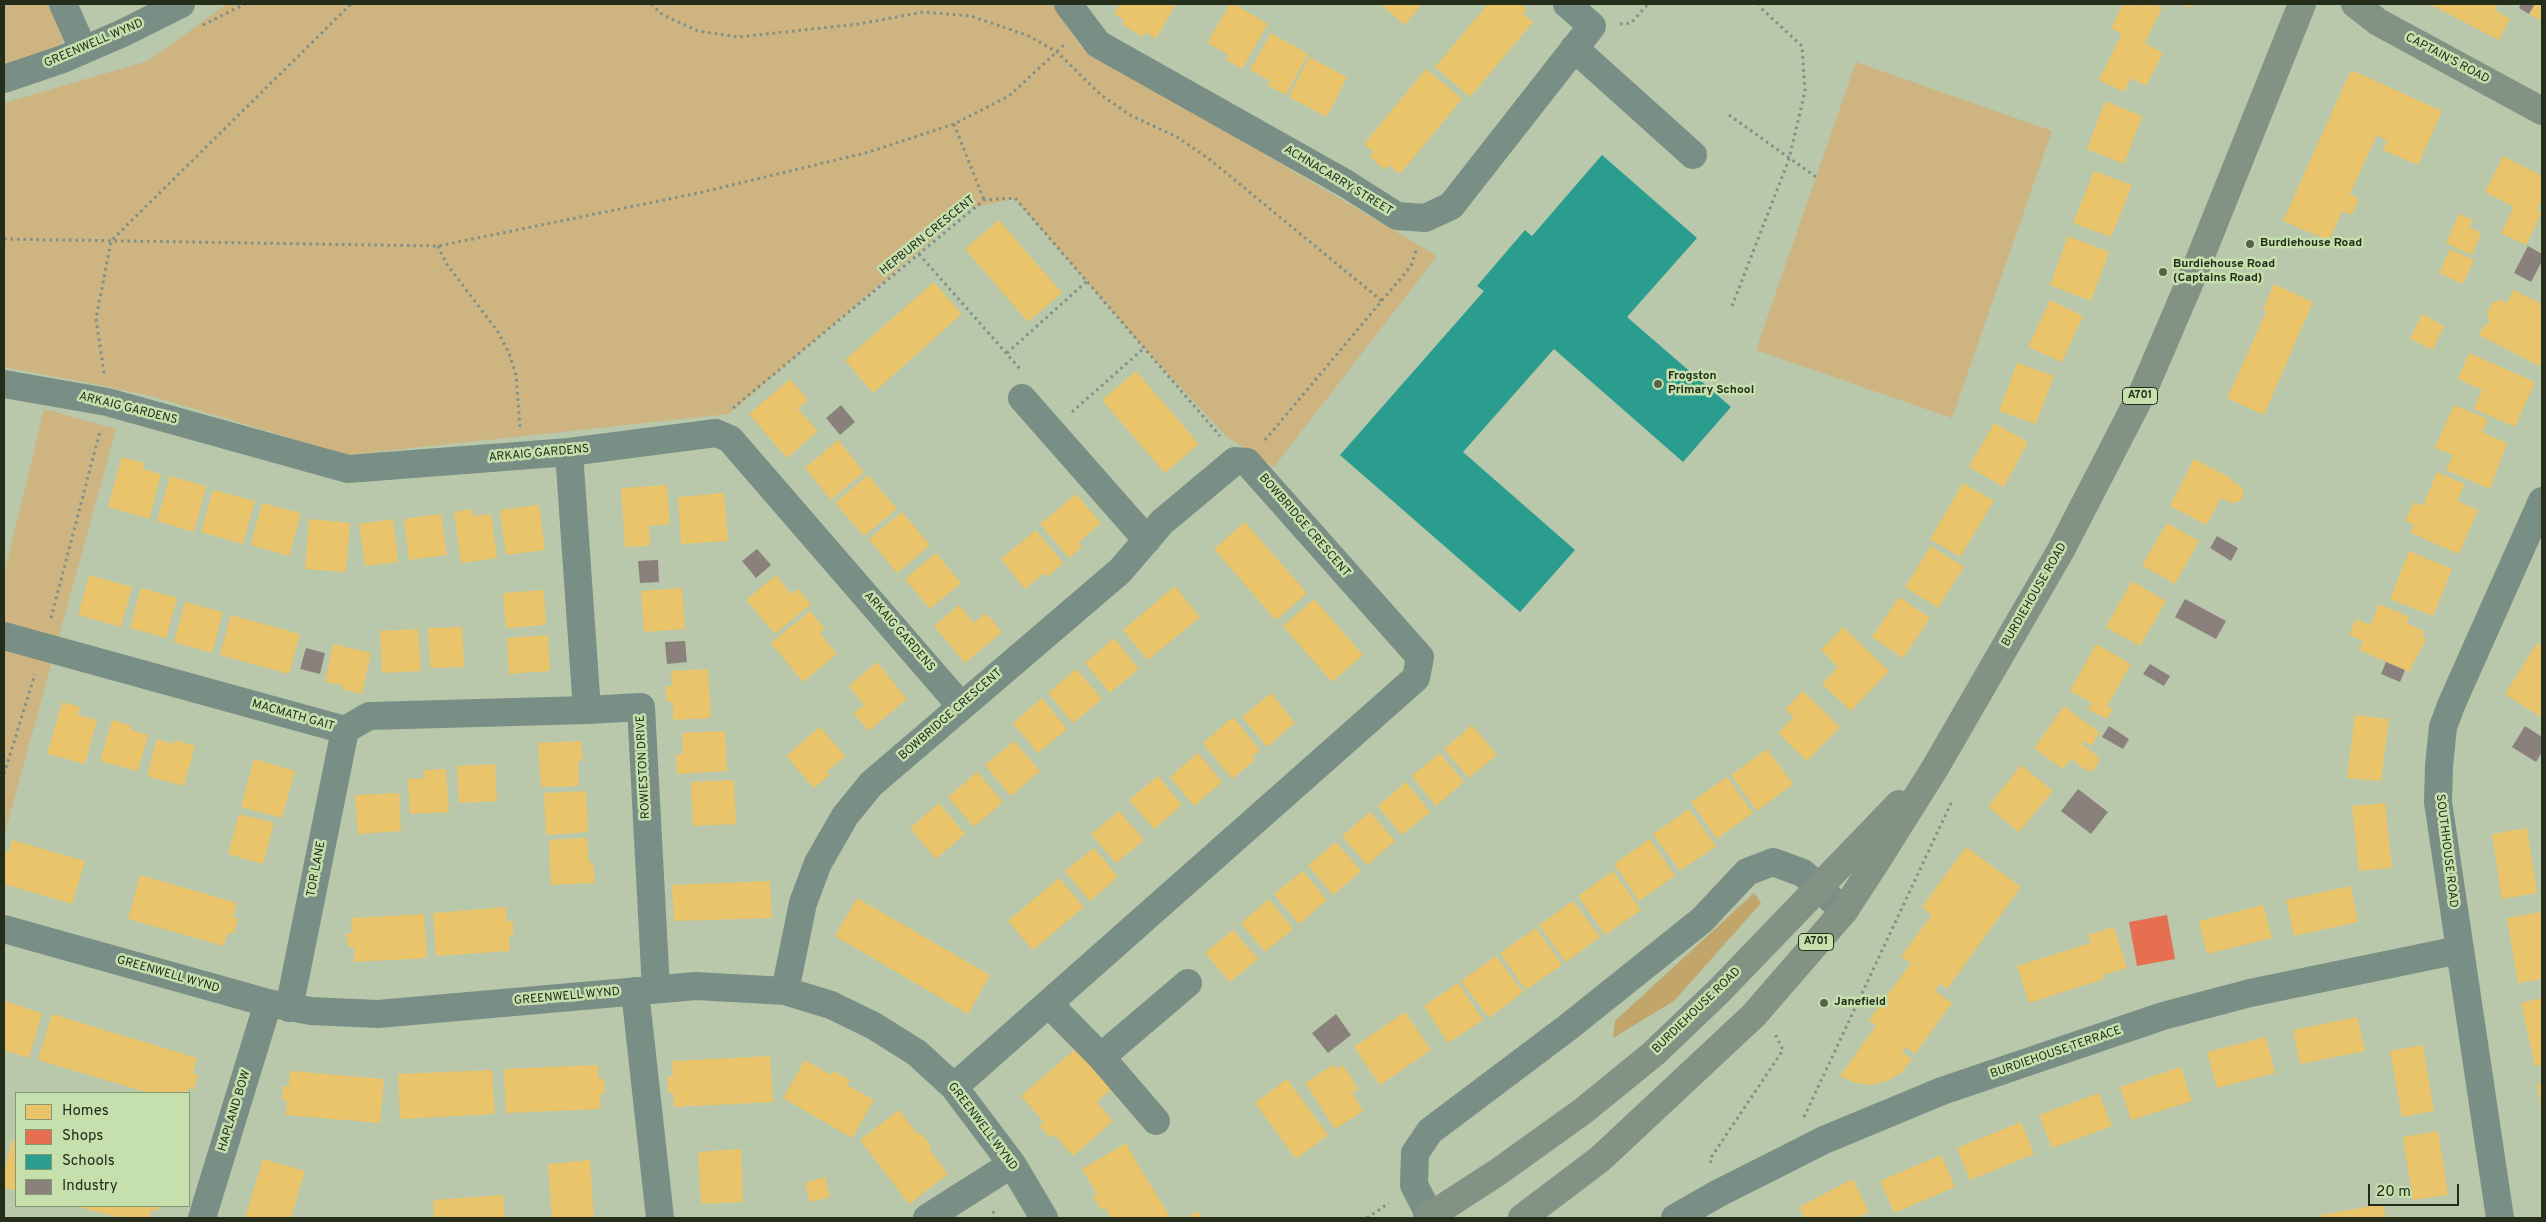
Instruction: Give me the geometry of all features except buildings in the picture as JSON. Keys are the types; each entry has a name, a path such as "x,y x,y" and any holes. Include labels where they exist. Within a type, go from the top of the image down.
{"main road":[{"name":"BURDIEHOUSE ROAD","path":"1522,1218 1600,1158 1670,1095 1760,1007 1844,911 1935,768 2061,550 2144,388 2198,263 2302,4"},
{"name":"CAPTAIN'S ROAD","path":"2355,4 2378,22 2542,111"},
{"name":"BURDIEHOUSE ROAD","path":"1428,1217 1498,1172 1583,1111 1653,1054 1719,991 1935,768"}],"street":[{"path":"63,4 82,49"},
{"name":"GREENWELL WYND","path":"4,79 63,59 82,49 123,33 181,4"},
{"name":"ACHNACARRY STREET","path":"1075,14 1098,44 1345,183 1397,216 1426,218 1451,206 1592,26 1567,4"},
{"path":"1574,48 1692,155"},
{"name":"ARKAIG GARDENS","path":"4,384 107,402 348,469 569,452 716,433 730,439 962,706"},
{"path":"1023,386 1051,430 1147,540"},
{"path":"569,452 587,710"},
{"name":"BOWBRIDGE CRESCENT","path":"785,991 803,903 818,863 845,816 870,784 1120,571 1162,522 1241,461 1420,657 1416,678 954,1087"},
{"name":"SOUTHHOUSE ROAD","path":"2500,1218 2438,802 2438,766 2443,727 2534,546 2542,501"},
{"name":"MACMATH GAIT","path":"4,636 44,645 345,730 369,716 587,710"},
{"name":"ROWIESTON DRIVE","path":"587,710 640,706 646,990"},
{"name":"TOR LANE","path":"278,1005 345,730"},
{"path":"1428,1217 1414,1185 1415,1153 1430,1131 1567,1028 1702,920 1747,872 1773,862 1804,873 1844,911"},
{"name":"GREENWELL WYND","path":"4,929 278,1005 378,1014 696,986 785,991 831,1005 874,1026 917,1053 954,1087 1012,1164 1044,1218"},
{"name":"BURDIEHOUSE TERRACE","path":"1675,1218 1719,1193 1824,1140 1942,1091 2163,1016 2250,993 2459,950"},
{"path":"1101,1057 1188,983"},
{"path":"646,990 660,1218"},
{"path":"1049,1004 1101,1057 1156,1120"},
{"name":"HAPLAND BOW","path":"202,1218 278,1005"},
{"path":"927,1218 1012,1164"}],"path":[{"path":"4,774 44,645 107,402 96,319 111,241 351,4"},
{"path":"651,4 663,15 698,31 738,36 859,24 922,12 971,16 1029,36 1057,52 1108,100 1130,115 1176,137 1208,158 1382,301"},
{"path":"1732,306 1788,159 1805,91 1802,46 1759,4"},
{"path":"4,239 438,246 721,188 869,152 954,124 1009,96 1057,52 1075,14"},
{"path":"1729,115 1816,178"},
{"path":"954,124 984,200"},
{"name":"HEPBURN CRESCENT","path":"716,433 729,410 984,200 1015,198 1241,461"},
{"path":"1241,461 1412,266 1426,218"},
{"path":"438,246 446,263 498,332 509,353 516,375 523,456"},
{"path":"920,254 1007,353 1023,386"},
{"path":"1007,353 1087,281"},
{"path":"1051,430 1144,348"},
{"path":"1787,1159 1810,1104 1958,788 1935,768"},
{"path":"1719,1193 1710,1158 1783,1050 1760,1007"}],"shaded area":[{"path":"4,4 52,4 65,34 59,48 4,68"},
{"path":"227,4 1052,4 1081,46 1437,256 1274,467 1227,437 1144,348 1015,199 969,208 729,414 347,455 155,397 4,367 4,103 148,61"},
{"path":"1856,62 2052,131 1952,418 1756,350"},
{"path":"44,409 116,429 4,836 4,575"},
{"path":"1754,893 1761,903 1674,1001 1613,1038 1615,1021"}],"place":[{"name":"Burdiehouse Road","path":"2250,244"},
{"name":"Burdiehouse Road (Captains Road)","path":"2163,272"},
{"name":"Frogston Primary School","path":"1658,384"},
{"name":"Janefield","path":"1824,1003"}]}
